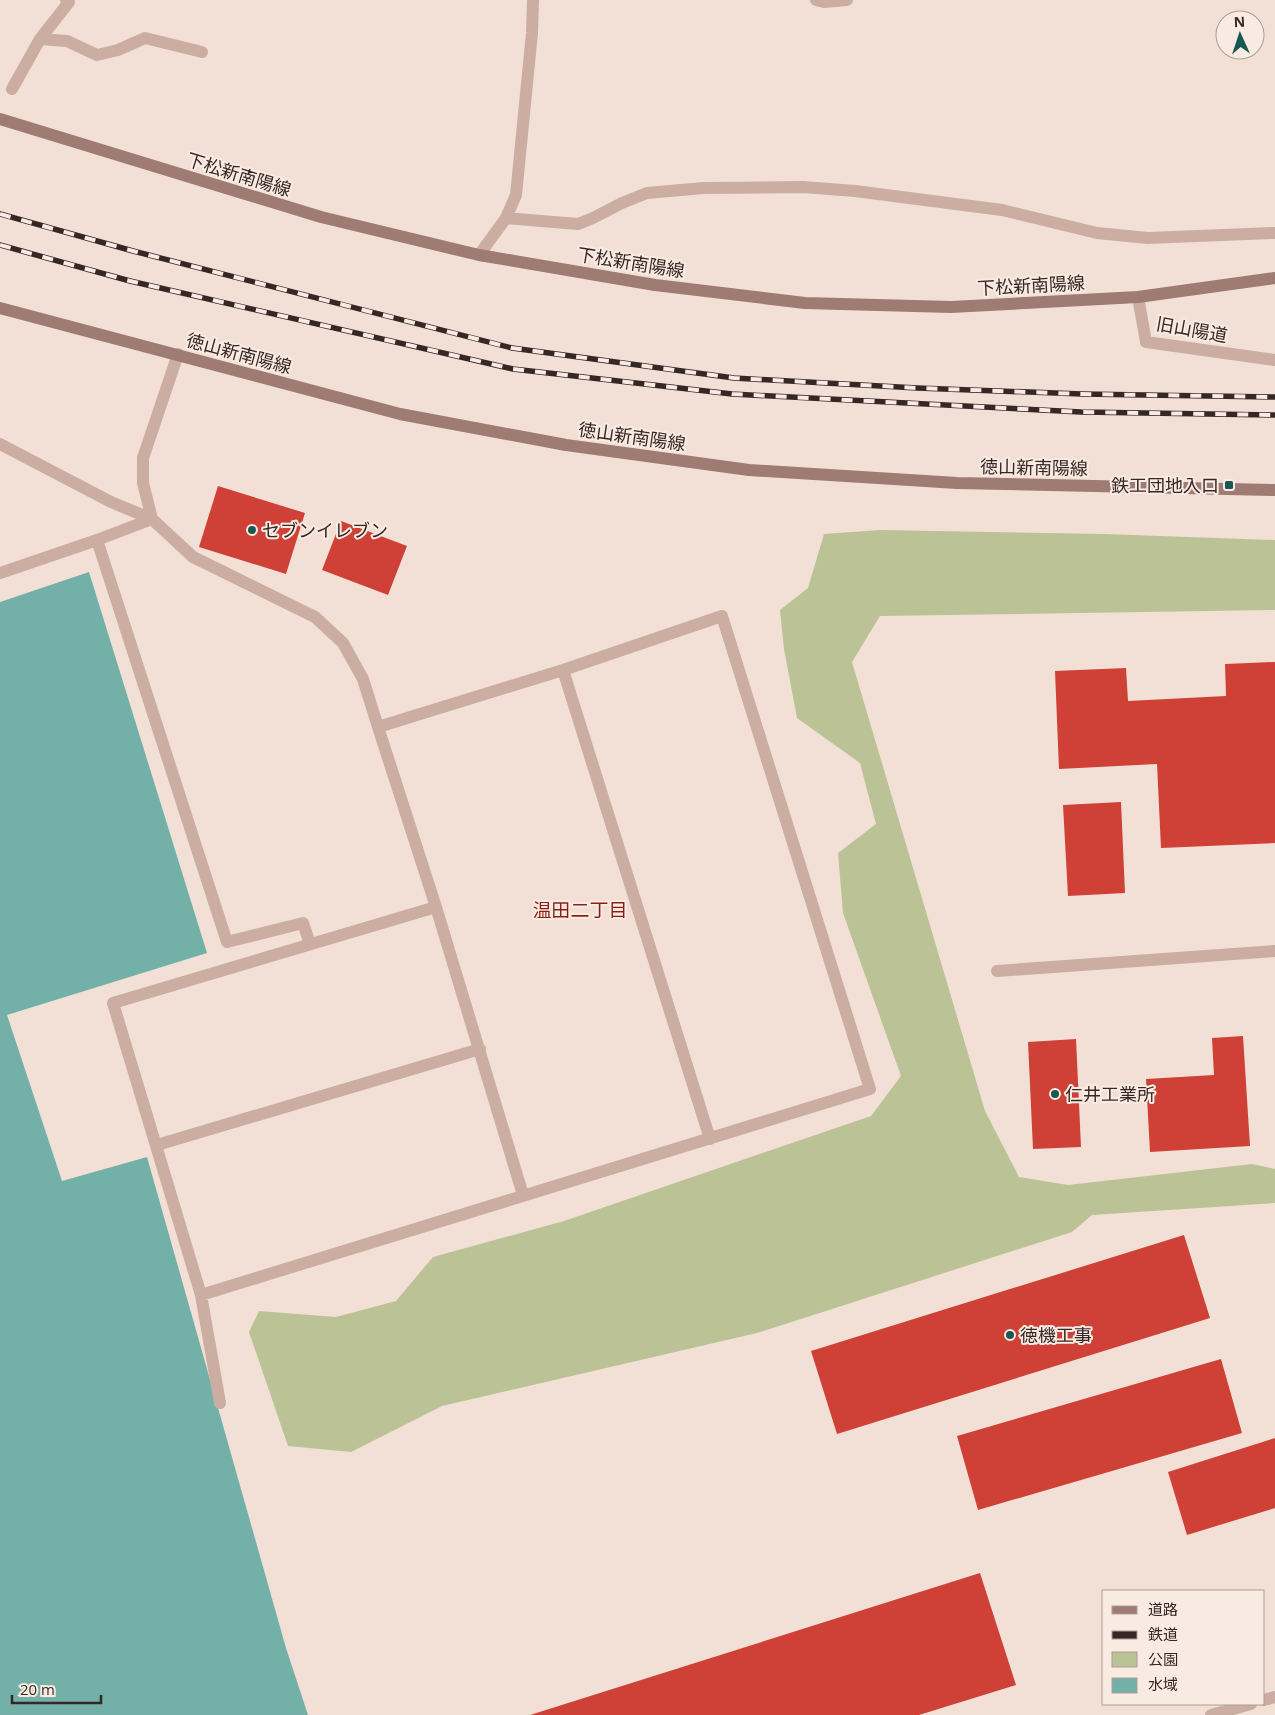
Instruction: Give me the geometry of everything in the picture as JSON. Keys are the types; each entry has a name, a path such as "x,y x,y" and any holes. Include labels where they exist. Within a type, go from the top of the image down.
{"main road":[{"name":"下松新南陽線","path":"0,119 321,217 479,255 655,285 805,303 952,307 1138,297 1275,278"},
{"name":"徳山新南陽線","path":"0,308 400,414 566,445 749,470 958,483 1275,490"}],"street":[{"path":"12,89 40,39 69,2 66,0"},
{"path":"479,255 506,218 516,195 534,0"},
{"path":"816,0 824,2 847,0"},
{"path":"40,39 66,41 97,55 118,50 145,38 202,52"},
{"path":"506,218 578,224 622,202 647,193 704,188 803,187 855,191 1002,210 1097,233 1148,238 1275,233"},
{"name":"旧山陽道","path":"1138,297 1146,342 1275,360"},
{"path":"152,518 143,483 143,458 178,354"},
{"path":"0,444 111,502 152,518 193,557 315,616 343,643 362,679 378,727 480,1049 523,1195"},
{"path":"0,573 97,540 152,518"},
{"path":"97,540 227,942 303,923 310,944"},
{"path":"201,1295 870,1089 722,616 563,670 378,727"},
{"path":"563,670 710,1139"},
{"path":"220,1403 201,1295 113,1003 436,907"},
{"path":"997,971 1275,951"},
{"path":"157,1145 480,1049"},
{"path":"1211,1715 1247,1705"}],"green space":[{"path":"880,530 1105,534 1275,540 1275,610 880,616 852,662 985,1111 1019,1177 1068,1185 1252,1164 1275,1169 1275,1203 1092,1215 1072,1232 757,1333 442,1406 351,1452 288,1446 249,1332 259,1311 336,1317 396,1301 433,1257 564,1221 871,1116 901,1076 843,913 838,853 876,824 860,763 797,718 784,649 780,610 808,588 824,534"}],"water":[{"path":"89,572 207,953 7,1015 62,1181 147,1157 286,1648 308,1715 0,1715 0,602"}],"building":[{"name":"セブンイレブン","path":"218,486 305,513 286,574 199,547"},
{"path":"341,521 407,546 388,595 322,570"},
{"path":"1275,662 1275,843 1161,848 1157,764 1059,769 1055,671 1126,668 1128,701 1226,696 1225,664"},
{"path":"1121,802 1125,893 1068,896 1063,805"},
{"path":"1243,1036 1250,1146 1150,1152 1146,1079 1214,1075 1212,1038"},
{"name":"仁井工業所","path":"1076,1039 1081,1147 1033,1149 1028,1042"},
{"name":"徳機工事","path":"1184,1235 1210,1318 837,1434 811,1351"},
{"path":"1221,1359 1242,1433 978,1510 957,1436"},
{"path":"1275,1438 1275,1508 1187,1535 1168,1472"},
{"path":"980,1573 1016,1685 919,1715 530,1715"}],"railway":[{"path":"0,214 133,251 512,348 734,378 917,388 1082,394 1275,397"},
{"path":"0,245 130,281 513,369 732,394 1081,412 1275,415"}],"place":[{"name":"鉄工団地入口","path":"1229,485"},
{"name":"セブンイレブン","path":"252,530"},
{"name":"仁井工業所","path":"1055,1094"},
{"name":"徳機工事","path":"1010,1335"}],"district":[{"name":"温田二丁目","path":"580,910"}]}
